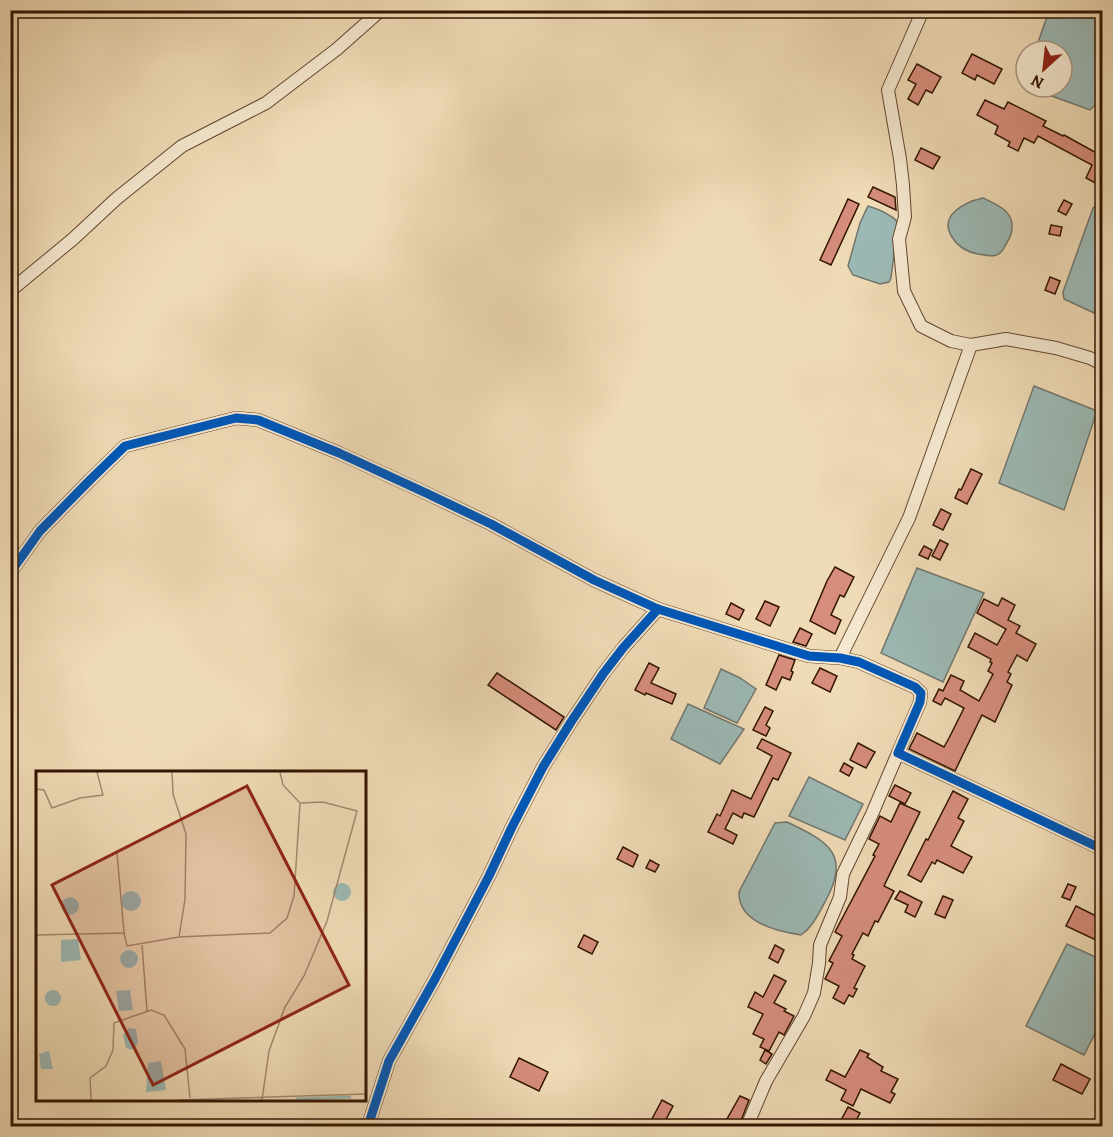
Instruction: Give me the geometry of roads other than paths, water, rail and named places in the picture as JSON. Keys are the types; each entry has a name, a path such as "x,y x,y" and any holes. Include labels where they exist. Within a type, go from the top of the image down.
{"street":[{"path":"10,291 73,239 116,199 182,146 266,103 337,49 381,10"},
{"path":"923,10 888,90 903,185 904,217 899,239 904,291 921,326 951,341 971,345 1006,339 1056,348 1102,364"},
{"path":"840,658 909,519 971,345"},
{"path":"10,573 40,531 125,446 237,418 258,420 339,453 492,524 594,580 658,609 809,656 860,662 915,687 921,693 920,702 872,814 843,874 840,897 820,945 814,993 804,1016 766,1081 747,1126"},
{"path":"368,1126 389,1061 484,887 543,767 603,674 658,609"},
{"path":"898,753 1102,849"}],"water":[{"path":"1049,11 1102,11 1102,98 1090,110 1060,99 1074,99 1074,39 1039,39"},
{"path":"983,198 1005,210 1011,220 1011,234 1003,250 994,256 963,249 954,241 949,229 948,222 955,211"},
{"path":"1102,202 1102,296 1094,313 1064,299 1063,292 1093,208"},
{"path":"868,206 884,212 898,222 891,278 889,282 880,284 853,275 848,266 860,223"},
{"path":"1034,386 1097,411 1064,510 999,483"},
{"path":"917,568 984,593 943,682 881,653"},
{"path":"721,669 756,689 737,723 704,708"},
{"path":"688,704 744,729 720,764 671,739"},
{"path":"809,777 863,804 845,840 789,816"},
{"path":"787,822 824,843 835,861 836,872 833,886 812,924 801,935 765,926 749,916 739,898 739,892 775,823"},
{"path":"1067,944 1102,960 1102,1020 1084,1055 1026,1026"}]}
